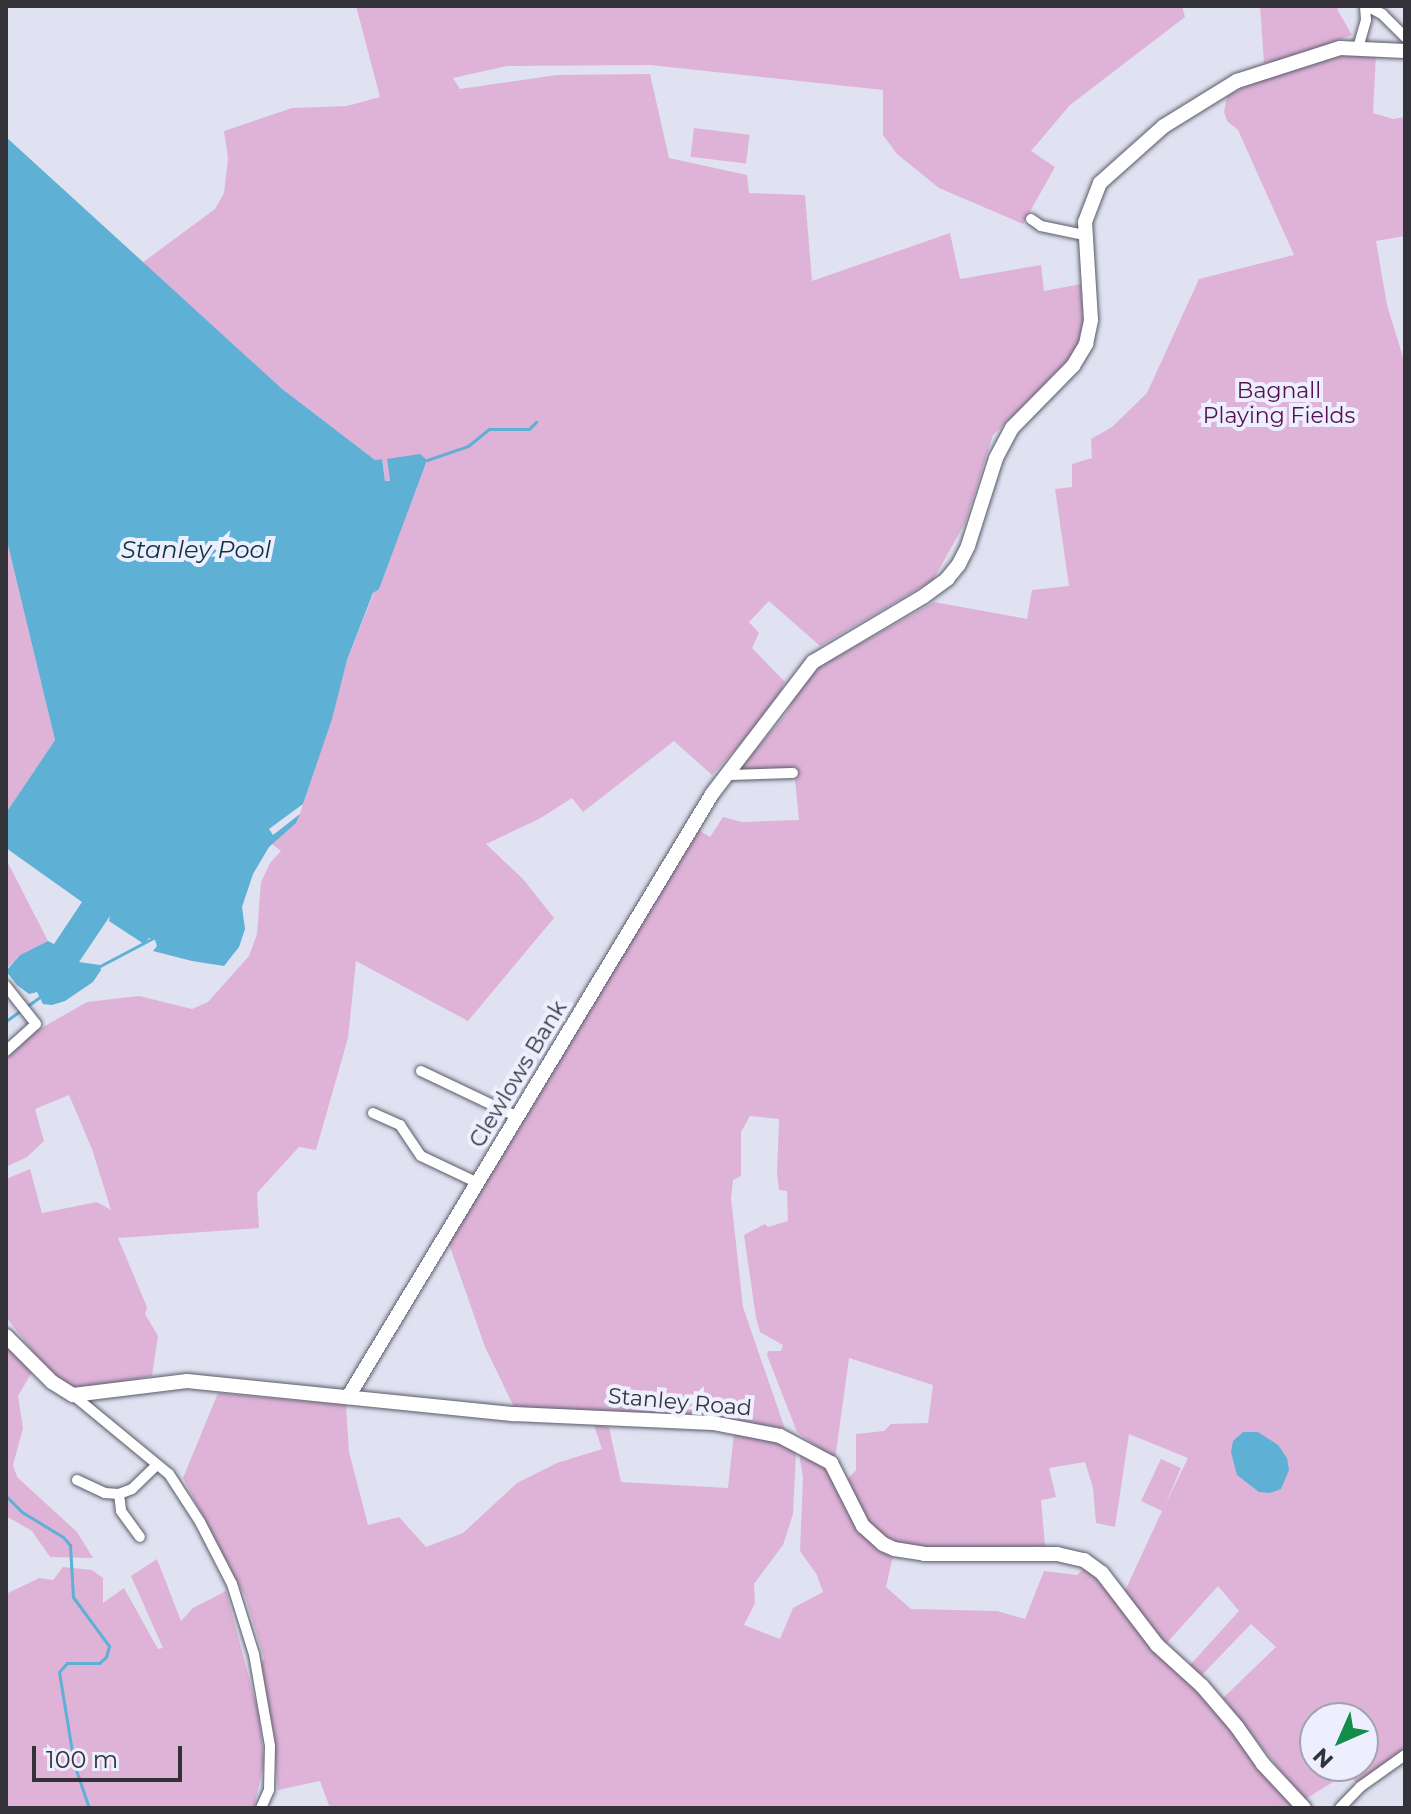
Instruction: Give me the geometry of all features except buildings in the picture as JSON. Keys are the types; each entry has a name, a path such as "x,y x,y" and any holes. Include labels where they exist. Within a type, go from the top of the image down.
{"street":[{"path":"1358,48 1366,20 1366,6 1382,14 1405,37"},
{"name":"Clewlows Bank","path":"348,1397 681,843 728,775 813,662 915,602 947,579 959,564 968,546 996,458 1012,428 1073,366 1086,344 1091,320 1084,235 1089,208 1100,183 1164,126 1237,81 1340,48 1405,51"},
{"path":"1031,219 1041,226 1084,235"},
{"path":"728,775 793,773"},
{"path":"6,986 36,1024 6,1051"},
{"path":"421,1071 518,1117"},
{"path":"373,1113 400,1125 421,1156 478,1183"},
{"path":"6,1336 52,1382 73,1395 169,1474 200,1522 239,1604 254,1654 270,1746 269,1790 261,1808"},
{"name":"Stanley Road","path":"73,1395 187,1381 514,1414 713,1423 780,1436 831,1463 863,1526 883,1544 894,1549 924,1554 1057,1554 1084,1560 1102,1573 1157,1645 1202,1686 1263,1764 1304,1808"},
{"path":"77,1480 105,1493 119,1494 132,1489 157,1465"},
{"path":"119,1494 121,1511 140,1537"},
{"path":"1340,1808 1360,1787 1405,1755"}],"green space":[{"path":"356,6 1182,6 1185,17 1070,105 1031,151 1055,167 1023,224 939,188 897,154 883,135 883,90 650,65 507,66 453,78 460,89 557,75 650,74 669,158 747,175 749,193 805,195 812,281 950,233 960,279 1041,265 1044,291 1081,284 1084,335 1066,365 993,435 965,523 933,580 820,646 769,601 749,622 759,633 752,648 785,682 769,712 712,775 674,741 583,812 572,798 539,819 486,844 523,879 554,918 468,1021 356,961 348,1038 316,1150 299,1147 257,1193 259,1228 118,1238 147,1307 145,1314 158,1336 152,1376 77,1389 61,1381 41,1362 6,1317 6,1179 30,1169 42,1213 97,1202 111,1210 92,1149 69,1095 35,1109 44,1141 27,1157 6,1167 6,1059 29,1035 87,1002 139,996 192,1009 208,1002 249,956 257,934 261,882 270,863 281,851 272,844 300,814 347,660 427,460 387,459 390,481 385,481 382,459 375,460 281,388 142,263 215,209 224,193 228,158 224,131 292,108 347,106 380,97"},
{"path":"1260,6 1342,6 1337,9 1352,35 1297,57 1264,63"},
{"name":"Bagnall Playing Fields","path":"1376,54 1373,113 1393,119 1405,117 1405,236 1376,241 1387,305 1405,364 1405,1751 1379,1770 1379,1702 1299,1702 1299,1782 1333,1782 1304,1800 1223,1698 1276,1647 1251,1624 1201,1676 1190,1665 1239,1611 1218,1586 1165,1645 1125,1591 1162,1511 1141,1501 1161,1459 1181,1468 1165,1505 1188,1458 1129,1434 1115,1527 1096,1523 1093,1488 1085,1462 1049,1468 1056,1497 1041,1500 1045,1546 898,1547 870,1527 848,1479 856,1470 856,1434 884,1431 891,1424 928,1423 933,1385 849,1358 835,1460 797,1432 767,1355 768,1351 781,1351 783,1345 760,1332 756,1318 744,1235 765,1224 768,1227 788,1221 787,1191 779,1190 777,1174 779,1119 750,1116 741,1132 741,1176 733,1180 731,1198 743,1307 785,1429 711,1417 514,1407 485,1347 449,1244 697,829 710,837 723,817 742,822 799,820 794,770 736,773 786,714 807,674 934,602 1027,619 1032,590 1069,586 1055,489 1072,487 1072,464 1092,458 1091,439 1112,427 1147,393 1199,279 1294,255 1238,130 1227,121 1224,112 1227,96 1260,79 1341,56"},
{"path":"694,128 750,135 746,164 690,157"},
{"path":"6,537 55,740 6,813"},
{"path":"6,859 48,941 20,955 6,969"},
{"path":"6,1345 32,1372 18,1396 23,1428 13,1465 17,1477 77,1532 93,1558 50,1557 32,1531 6,1516"},
{"path":"218,1393 346,1405 349,1452 368,1525 399,1517 426,1547 463,1533 517,1483 557,1463 602,1449 594,1425 609,1427 621,1482 728,1488 734,1433 783,1443 796,1452 793,1514 783,1545 754,1584 755,1603 744,1625 780,1639 793,1608 823,1592 817,1575 800,1551 801,1453 813,1456 832,1474 860,1532 881,1551 893,1556 886,1587 911,1609 997,1611 1025,1619 1044,1571 1077,1575 1085,1568 1113,1595 1299,1808 330,1808 320,1781 278,1790 273,1731 260,1667 264,1658 245,1596 183,1478"},
{"path":"157,1559 181,1621 193,1608 226,1591 259,1715 264,1762 254,1808 6,1808 6,1594 39,1578 53,1580 63,1567 92,1570 103,1578 103,1603 124,1588 158,1649 163,1648 131,1576"}],"water":[{"name":"Stanley Pool","path":"6,137 281,388 375,460 382,459 385,481 390,481 387,459 420,454 427,460 379,589 373,593 347,660 332,719 303,804 269,829 273,835 300,814 296,823 269,847 253,874 242,907 245,929 239,947 224,966 192,961 153,951 157,946 155,940 149,938 144,944 109,921 110,916 79,962 100,965 101,970 93,982 65,1001 52,1005 43,1004 37,992 29,994 6,971 20,955 48,941 54,944 82,902 6,848 6,813 55,740 6,537"},
{"path":"1243,1432 1258,1432 1278,1445 1287,1458 1289,1470 1281,1489 1270,1493 1259,1492 1237,1475 1231,1452 1233,1441"}],"waterway":[{"path":"427,460 468,446 489,429 529,429 536,422"},
{"path":"100,966 153,938"},
{"path":"26,1007 40,997"},
{"path":"6,1021 20,1011"},
{"path":"6,1496 22,1512 63,1537 70,1545 73,1597 109,1646 106,1657 99,1663 67,1663 59,1672 74,1764 89,1808"}]}
